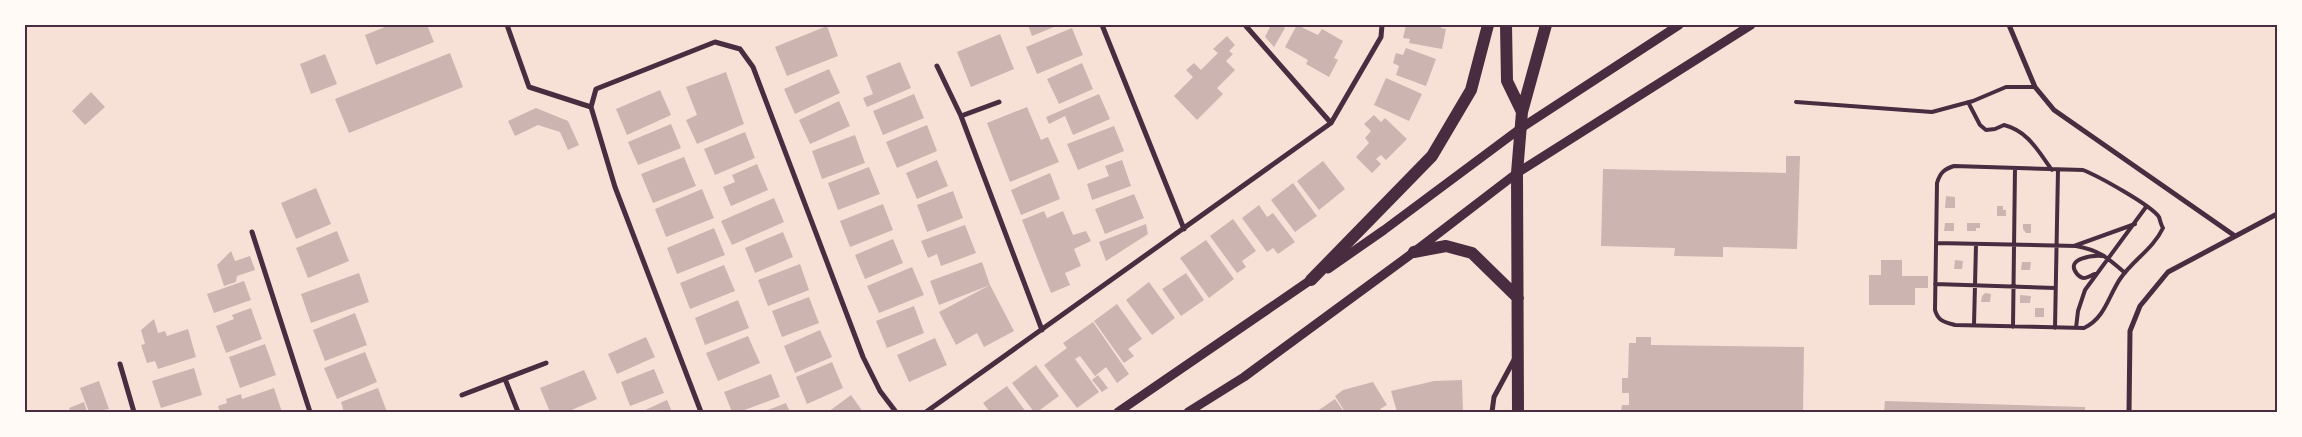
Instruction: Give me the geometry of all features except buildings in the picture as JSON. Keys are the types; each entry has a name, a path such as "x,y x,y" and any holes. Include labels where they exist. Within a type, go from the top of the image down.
{"main road":[{"path":"1312,280 1432,156 1471,90 1488,25"},
{"path":"1506,25 1507,81 1522,112"},
{"path":"1518,412 1517,173 1522,112 1546,25"},
{"path":"1414,252 1446,246 1472,253 1518,298"}],"street":[{"path":"507,25 529,87 591,107"},
{"path":"1102,25 1184,229"},
{"path":"1245,25 1331,123"},
{"path":"926,412 1331,123 1380,37 1382,25"},
{"path":"1118,412 1384,230 1521,128 1678,25"},
{"path":"1188,412 1244,377 1414,252 1517,173 1751,25"},
{"path":"2009,25 2035,87 2054,110 2235,236"},
{"path":"701,412 615,187 591,107 596,89 715,42 740,49 753,67 862,357 880,391 896,412"},
{"path":"936,66 961,116 1042,330"},
{"path":"961,116 999,102"},
{"path":"2129,412 2130,331 2140,306 2168,272 2277,214"},
{"path":"252,232 310,412"},
{"path":"1492,412 1494,397 1517,353"},
{"path":"462,395 546,363"},
{"path":"120,364 134,412"},
{"path":"505,379 518,412"}],"lane":[{"path":"1796,102 1932,112 1968,102 2006,87 2035,87"},
{"path":"1968,102 1980,125 1986,130 1996,130 2004,125 2016,128 2027,135 2052,170"},
{"path":"1954,166 2052,170 2083,170 2098,176 2146,207 2158,217 2162,228 2157,240 2125,273 2101,317 2084,328 1974,325 1943,322 1937,317 1934,310 1939,175 1945,169 1954,166"},
{"path":"2013,326 2015,168"},
{"path":"2055,328 2058,170"},
{"path":"2076,328 2080,300 2095,274 2135,224 2146,207"},
{"path":"2072,247 2135,224"},
{"path":"1936,243 2093,249 2125,273"},
{"path":"1974,325 1976,246"},
{"path":"2095,274 2085,278 2081,277 2074,264 2077,260 2086,256 2104,256"},
{"path":"1935,284 2055,288"}]}
